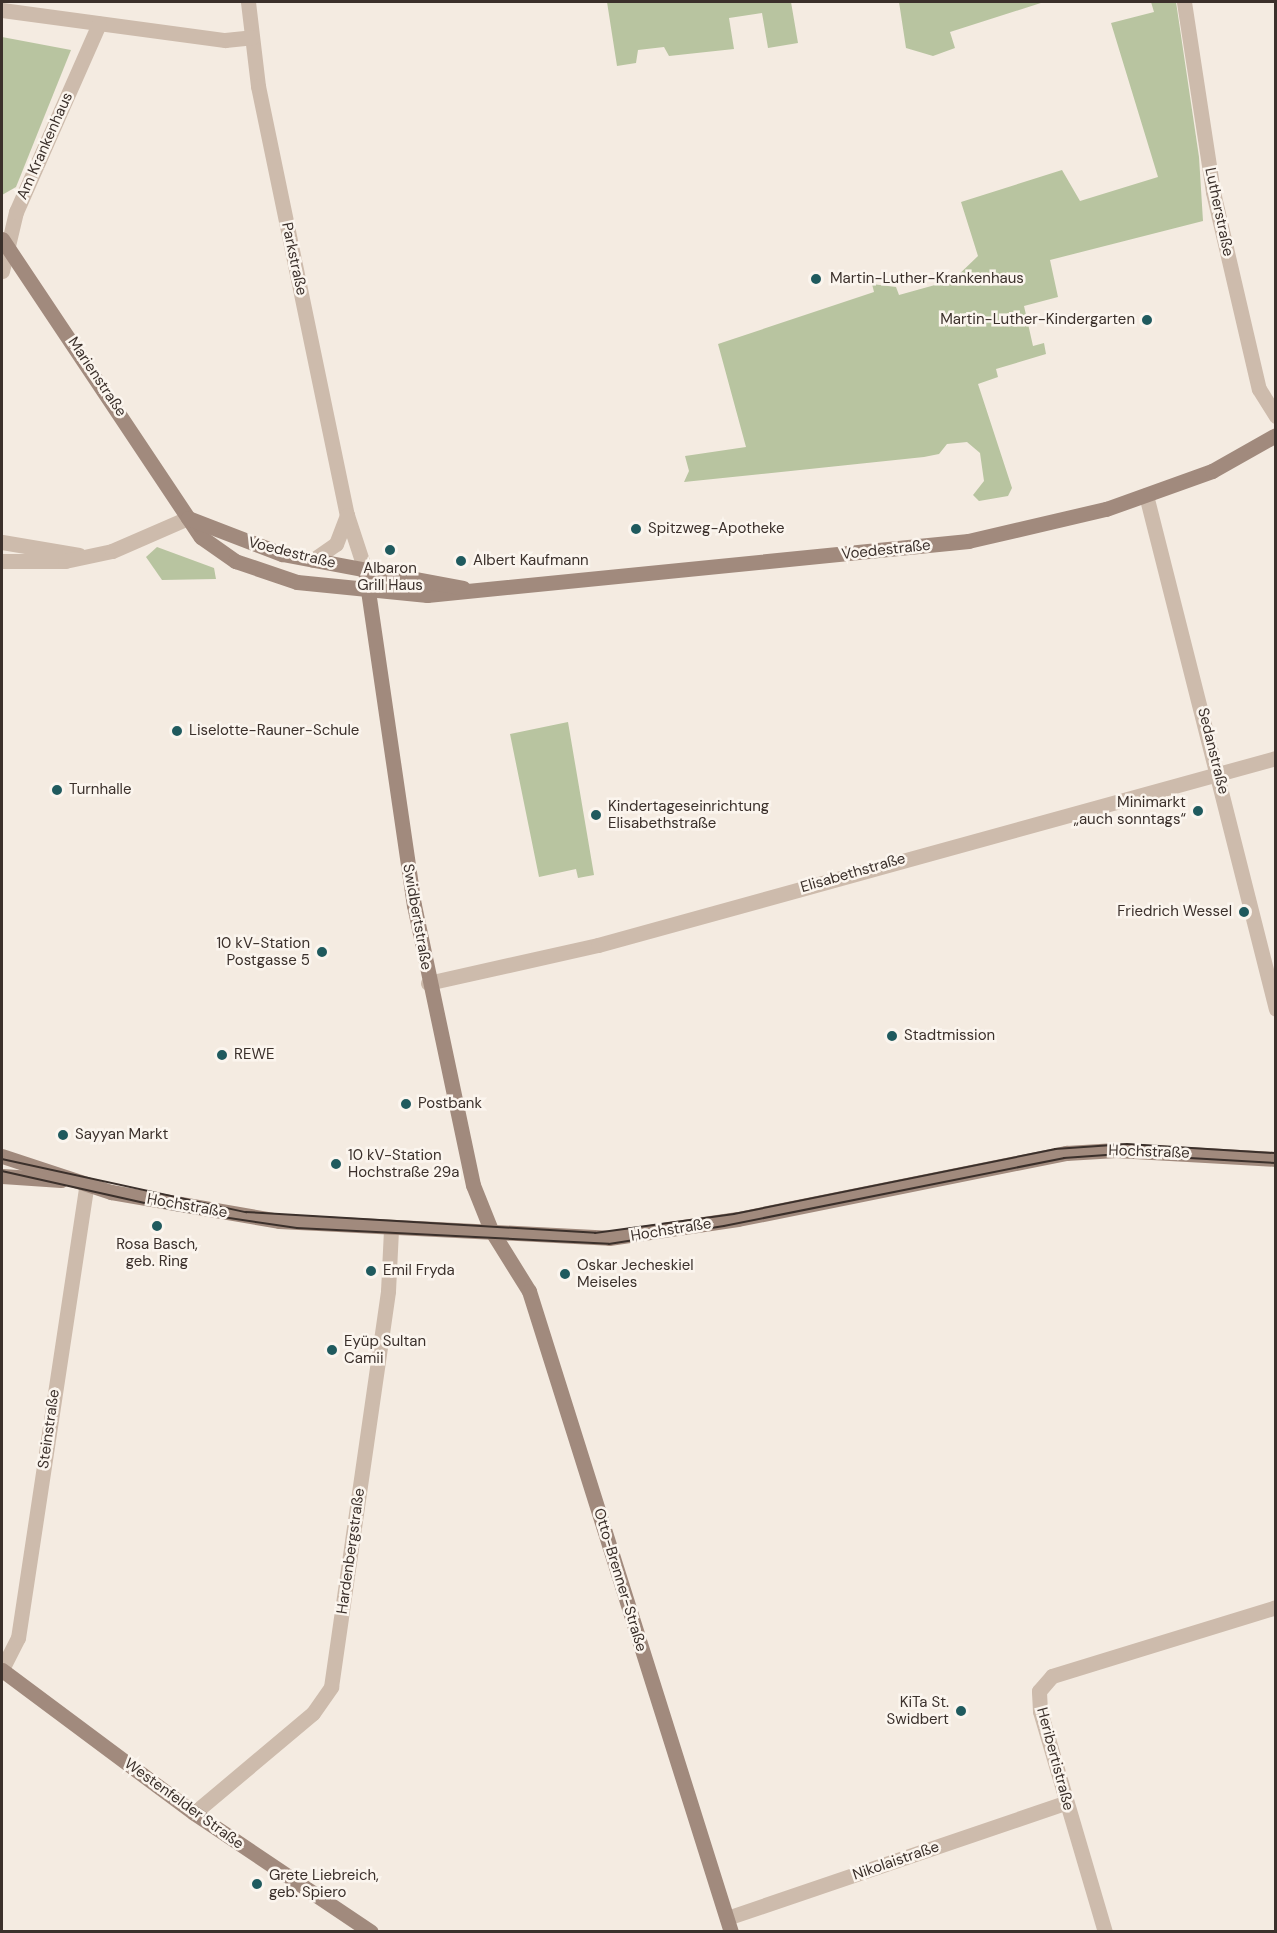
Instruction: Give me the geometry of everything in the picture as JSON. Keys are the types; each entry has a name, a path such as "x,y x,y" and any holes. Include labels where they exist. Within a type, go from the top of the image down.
{"street":[{"name":"Parkstraße","path":"248,2 252,37 347,515 365,570"},
{"name":"Lutherstraße","path":"1184,2 1213,192 1259,389 1275,416"},
{"path":"2,10 225,40 252,37"},
{"name":"Am Krankenhaus","path":"2,271 4,242 99,24"},
{"name":"Marienstraße","path":"4,242 188,518"},
{"name":"Voedestraße","path":"188,518 218,551 274,578 367,591 427,595 945,544 1066,520 1146,495 1212,471 1275,435"},
{"name":"Sedanstraße","path":"1146,495 1219,772 1275,1009"},
{"path":"314,560 336,544 347,515"},
{"path":"2,542 79,555 112,552 188,518"},
{"name":"Voedestraße","path":"188,518 257,547 478,591"},
{"path":"2,561 65,561 79,555"},
{"path":"365,570 367,591"},
{"name":"Swidbertstraße","path":"367,591 428,983 473,1185 495,1236"},
{"name":"Elisabethstraße","path":"428,983 696,919 1275,758"},
{"name":"Hochstraße","path":"2,1156 86,1186 258,1218 495,1236 634,1236 1086,1151 1275,1159"},
{"name":"Hochstraße","path":"2,1176 64,1180"},
{"name":"Steinstraße","path":"2,1669 18,1638 86,1186"},
{"name":"Hardenbergstraße","path":"194,1813 313,1713 331,1687 388,1291 392,1229"},
{"name":"Otto-Brenner-Straße","path":"495,1236 522,1278 542,1331 729,1925"},
{"name":"Heribertistraße","path":"1105,1932 1065,1803 1040,1711 1039,1691 1052,1676 1275,1607"},
{"name":"Westenfelder Straße","path":"2,1669 194,1813 371,1932"},
{"name":"Nikolaistraße","path":"729,1925 1065,1803"}],"green space":[{"path":"607,2 791,2 798,43 768,48 762,13 729,18 734,49 669,56 664,47 638,50 636,63 617,66"},
{"path":"899,2 1044,2 950,32 955,48 933,56 906,48"},
{"path":"1151,2 1176,2 1199,157 1203,221 1050,260 1058,297 1024,306 1033,346 1044,343 1046,354 996,369 998,377 978,384 1012,488 1008,496 979,501 973,495 984,481 980,453 967,442 947,444 939,454 924,457 684,482 689,471 685,456 746,447 718,344 874,292 872,284 896,287 899,295 953,280 978,256 961,202 1062,170 1080,201 1158,177 1111,23 1154,12"},
{"path":"2,37 71,50 16,187 2,195"},
{"path":"157,547 214,568 216,579 162,580 146,557"},
{"path":"568,722 594,875 578,878 576,869 539,877 510,734"}],"tram line":[{"path":"2,1159 246,1212 595,1233 734,1214 1055,1149 1127,1144 1276,1153"},
{"path":"2,1171 176,1210 297,1228 609,1244 724,1226 1064,1158 1120,1154 1276,1163"}],"place":[{"name":"Martin-Luther-Krankenhaus","path":"816,279"},
{"name":"Martin-Luther-Kindergarten","path":"1147,320"},
{"name":"Spitzweg-Apotheke","path":"636,529"},
{"name":"Albaron Grill Haus","path":"390,550"},
{"name":"Albert Kaufmann","path":"461,561"},
{"name":"Liselotte-Rauner-Schule","path":"177,731"},
{"name":"Turnhalle","path":"57,790"},
{"name":"Minimarkt „auch sonntags“","path":"1198,811"},
{"name":"Kindertageseinrichtung Elisabethstraße","path":"596,815"},
{"name":"Friedrich Wessel","path":"1244,912"},
{"name":"10 kV-Station Postgasse 5","path":"322,952"},
{"name":"Stadtmission","path":"892,1036"},
{"name":"REWE","path":"222,1055"},
{"name":"Postbank","path":"406,1104"},
{"name":"Sayyan Markt","path":"63,1135"},
{"name":"10 kV-Station Hochstraße 29a","path":"336,1164"},
{"name":"Rosa Basch, geb. Ring","path":"157,1226"},
{"name":"Emil Fryda","path":"371,1271"},
{"name":"Oskar Jecheskiel Meiseles","path":"565,1274"},
{"name":"Eyüp Sultan Camii","path":"332,1350"},
{"name":"KiTa St. Swidbert","path":"961,1711"},
{"name":"Grete Liebreich, geb. Spiero","path":"257,1884"}]}
